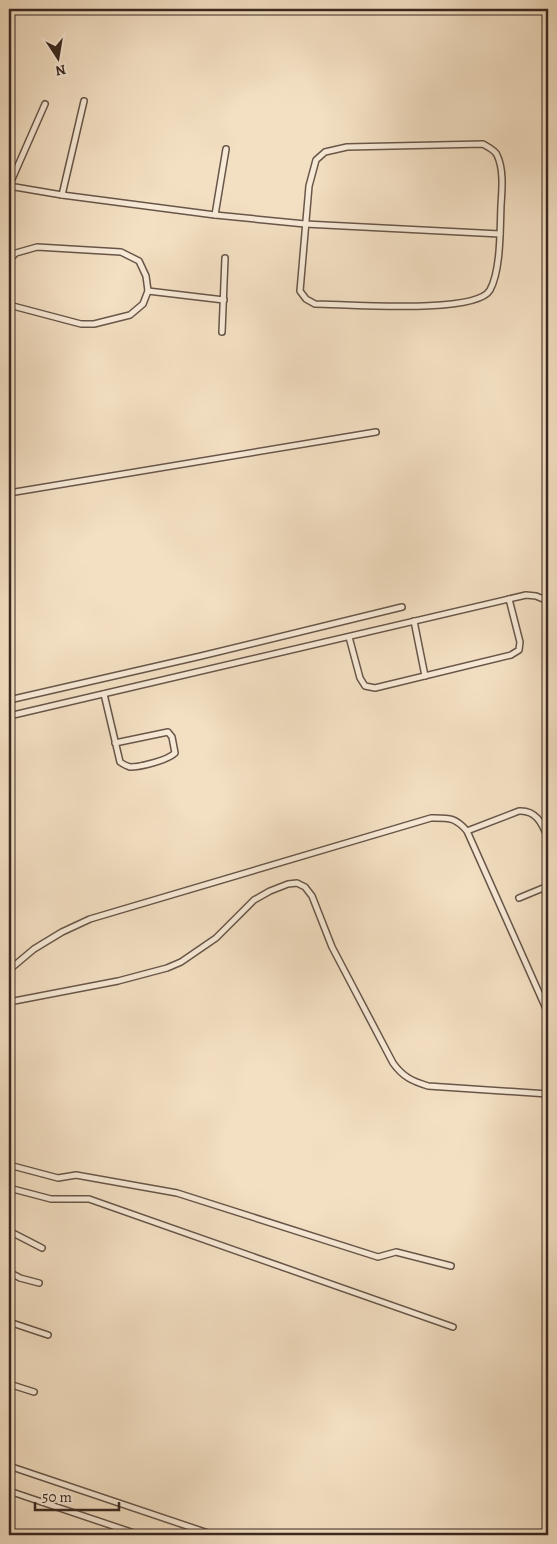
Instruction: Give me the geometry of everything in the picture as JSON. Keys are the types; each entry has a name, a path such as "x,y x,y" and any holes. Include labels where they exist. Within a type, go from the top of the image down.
{"lane":[{"path":"62,195 84,100"},
{"path":"45,104 9,186 62,195 215,215 305,224 500,234"},
{"path":"483,144 493,150 498,156 501,172 500,234 496,277 488,293 472,302 436,307 315,304 306,299 300,290 309,186 316,160 325,152 347,147 483,144"},
{"path":"215,215 226,149"},
{"path":"9,260 16,253 37,247 121,252 139,261 146,276 148,291 142,304 130,315 94,324 81,324 9,305"},
{"path":"222,332 225,258"},
{"path":"148,291 224,300"},
{"path":"9,493 376,432"},
{"path":"9,716 526,595 536,596 548,601"},
{"path":"349,636 360,678 365,686 375,688 511,655 519,650 520,642 509,599"},
{"path":"9,700 402,608"},
{"path":"414,621 425,676"},
{"path":"104,694 115,743 120,762 125,766 132,767 170,758 175,753 172,737 168,732 115,743"},
{"path":"467,831 518,811 526,810 534,813 548,838"},
{"path":"9,970 34,949 62,932 90,919 431,818 446,818 459,821 467,831 548,1013"},
{"path":"9,1002 118,981 167,968 181,962 216,938 254,900 270,891 288,884 297,883 305,887 312,896 332,946 393,1064 401,1074 413,1082 428,1086 548,1094"},
{"path":"519,898 548,886"},
{"path":"9,1165 58,1178 76,1175 177,1193 378,1257 396,1252 451,1266"},
{"path":"9,1188 50,1200 89,1199 106,1204 453,1327"},
{"path":"9,1231 42,1248"},
{"path":"9,1272 20,1278 39,1283"},
{"path":"9,1322 48,1334"},
{"path":"9,1384 34,1392"},
{"path":"9,1466 214,1535"},
{"path":"9,1491 140,1535"}]}
